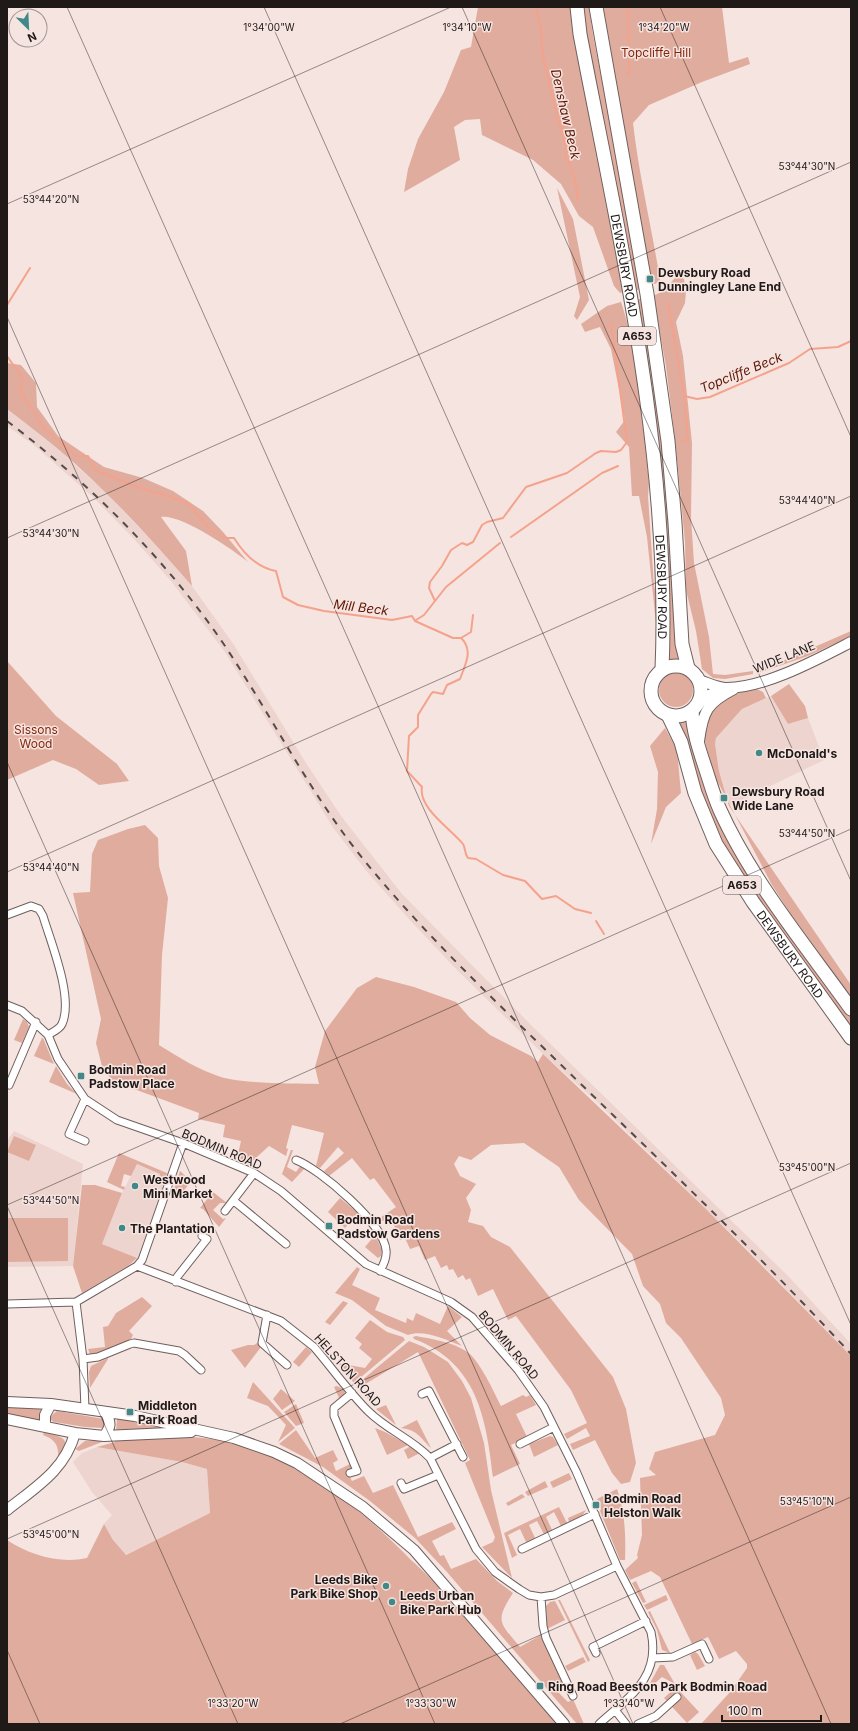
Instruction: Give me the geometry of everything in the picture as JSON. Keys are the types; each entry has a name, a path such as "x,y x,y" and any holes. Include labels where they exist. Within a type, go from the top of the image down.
{"highway":[{"name":"DEWSBURY ROAD","path":"577,7 580,34 639,295 668,441 675,523 682,644 688,668 699,680 702,693 694,709 698,745 720,810 737,844 776,905 851,1009"},
{"name":"DEWSBURY ROAD","path":"596,7 639,295 643,368 656,489 662,589 662,670 654,678 651,694 655,704 668,715 681,742 695,793 716,844 753,902 851,1038"},
{"path":"662,670 675,665 688,668"},
{"path":"668,715 680,716 694,709"}],"street":[{"name":"WIDE LANE","path":"699,680 724,688 738,687 762,681 813,662 851,642"},
{"path":"698,745 702,718 707,710 715,700 738,687"},
{"name":"WIDE LANE","path":"694,709 709,695 724,688"},
{"path":"7,915 30,906 39,909 43,916 65,990 67,1009 62,1026 48,1035"},
{"name":"BODMIN ROAD","path":"7,1005 22,1011 36,1022 48,1035 58,1059 85,1099 118,1120 183,1143 254,1173 281,1191 361,1259 380,1271 451,1302 472,1317 526,1381 544,1407 575,1469 617,1566 646,1621 654,1644 653,1658 648,1674 642,1684 599,1724"},
{"path":"9,1085 36,1022"},
{"path":"85,1099 69,1134 85,1141"},
{"path":"7,1304 76,1302 137,1266 142,1260 183,1143"},
{"path":"296,1160 305,1163 319,1173 372,1221 386,1250 386,1256 380,1271"},
{"path":"225,1211 254,1173"},
{"path":"234,1201 286,1244"},
{"path":"176,1282 178,1277 207,1239 202,1236"},
{"name":"HELSTON ROAD","path":"137,1266 176,1282 268,1315 291,1328 314,1347 369,1411 385,1425 420,1448 430,1458 470,1540 484,1560 510,1584 530,1595 541,1597"},
{"path":"76,1302 83,1359 85,1409"},
{"path":"268,1315 262,1344 287,1365"},
{"path":"83,1359 98,1357 130,1344 134,1344 179,1351 201,1370"},
{"path":"422,1394 430,1391 463,1457"},
{"path":"350,1473 357,1471 334,1416 334,1408 352,1393"},
{"path":"7,1402 51,1404 135,1416 234,1438 266,1449 297,1463 327,1481 373,1515 414,1550 564,1724"},
{"path":"45,1426 45,1415 51,1404"},
{"path":"104,1436 109,1429 110,1422 106,1413"},
{"path":"7,1419 75,1433 104,1436 203,1432"},
{"path":"520,1444 554,1427"},
{"path":"7,1510 44,1480 64,1460 71,1449 75,1433"},
{"path":"430,1458 457,1444"},
{"path":"401,1483 404,1489 438,1475"},
{"path":"522,1549 595,1514"},
{"path":"573,1696 546,1638 543,1626 541,1597 563,1592 617,1566"},
{"path":"596,1654 593,1647 646,1621"},
{"path":"653,1658 672,1657 702,1644 709,1659"},
{"path":"638,1724 656,1716 677,1697"},
{"path":"615,1710 626,1724"}],"shaded area":[{"path":"7,409 58,449 104,491 192,586 234,645 304,760 341,816 402,894 531,1025 789,1277 851,1344 851,1356 750,1252 596,1101 543,1054 456,969 368,873 334,829 225,652 171,581 135,540 94,498 34,445 7,426"},
{"path":"771,696 788,724 808,718 824,760 729,806 719,771 715,744 716,738 742,709"},
{"path":"14,1131 83,1164 73,1266 7,1267 7,1141"},
{"path":"137,1164 171,1179 142,1260 102,1244 122,1193"},
{"path":"97,1447 182,1462 207,1469 210,1513 125,1555 113,1540 104,1524 112,1515 92,1492 73,1462 82,1453"}],"green space":[{"path":"478,7 573,7 624,283 623,292 620,293 614,286 593,227 579,216 561,184 533,160 482,135 480,119 465,120 454,127 460,160 404,192 408,169 418,139 444,92 461,50 471,47"},
{"path":"581,7 589,7 593,35 642,286 639,290 636,290 633,285"},
{"name":"Topcliffe Hill","path":"601,7 722,7 729,63 748,57 750,64 702,82 649,105 633,123 660,280 655,284 652,283"},
{"path":"557,188 573,219 589,300 577,320 574,316 580,297"},
{"path":"678,274 684,279 686,291 685,303 676,322 683,356 692,443 691,518 694,563 709,637 713,674 725,675 753,671 753,674 725,679 713,678 702,669 696,631 686,590 685,542 676,448 666,366 653,296 665,290"},
{"path":"642,299 668,485 680,659 666,661 637,300"},
{"path":"621,302 633,346 643,414 649,483 648,496 654,586 658,601 656,624 647,537 639,496 632,496 629,447 616,432 625,420 611,349 600,327 585,332 581,324 607,306"},
{"path":"7,363 21,365 36,383 37,407 58,436 104,467 143,478 173,491 203,511 248,562 219,541 193,526 181,521 161,517 186,551 192,586 144,532 94,481 58,449 7,409"},
{"path":"851,631 851,636 808,656 758,673 757,669 780,662"},
{"name":"Sissons Wood","path":"7,661 56,716 117,764 129,781 99,785 76,769 53,760 7,780"},
{"path":"673,673 679,673 683,674 690,680 693,690 692,697 686,704 679,707 673,707 669,706 662,700 659,693 659,687 660,683 666,676"},
{"path":"789,684 805,706 808,718 788,724 771,696"},
{"path":"755,688 763,692 766,698 742,709 716,738 715,744 719,771 727,800 713,773 704,737 709,713 726,697"},
{"path":"686,720 761,892 851,1018 851,1033 796,959 717,836 703,801 679,721"},
{"path":"665,728 677,750 681,793 666,807 651,844 657,809 658,772 650,746"},
{"path":"735,815 851,985 851,998 790,913 772,885"},
{"path":"145,825 158,838 159,866 168,898 162,955 159,1045 181,1059 221,1077 255,1082 319,1084 315,1067 325,1031 357,988 376,977 414,987 456,1002 470,1018 490,1035 531,1056 538,1062 543,1054 706,1209 851,1356 851,1724 701,1724 731,1691 747,1668 747,1664 736,1651 719,1659 708,1637 692,1644 660,1577 651,1571 630,1580 625,1570 638,1558 637,1555 642,1535 640,1478 656,1475 649,1469 655,1452 715,1435 725,1415 721,1398 681,1338 666,1323 660,1304 643,1286 632,1254 579,1200 559,1167 524,1143 491,1145 471,1160 459,1156 454,1164 460,1176 476,1184 466,1198 471,1210 468,1222 483,1226 491,1237 510,1247 613,1377 626,1409 636,1463 630,1482 621,1484 612,1473 595,1440 573,1450 570,1444 590,1436 586,1428 567,1439 564,1434 587,1423 571,1390 516,1316 508,1320 493,1289 478,1296 470,1278 466,1280 463,1275 458,1278 453,1269 449,1270 447,1265 441,1268 435,1256 425,1260 419,1246 410,1249 405,1238 400,1240 391,1218 380,1222 377,1220 396,1207 374,1178 370,1180 352,1158 329,1176 324,1171 344,1153 338,1147 320,1168 316,1166 324,1133 292,1125 286,1148 288,1149 286,1156 269,1146 249,1164 231,1156 232,1152 238,1154 241,1141 223,1137 225,1125 198,1119 199,1113 115,1082 103,1070 96,1043 101,1019 73,893 90,892 92,854 98,840 128,829"},
{"path":"23,1019 27,1022 29,1027 22,1043 14,1040"},
{"path":"43,1038 54,1064 34,1056"},
{"path":"56,1066 67,1084 77,1094 49,1082"},
{"path":"14,1136 36,1145 29,1161 7,1152"},
{"path":"291,1150 293,1150 287,1167 296,1172 301,1165 305,1168 292,1182 282,1174"},
{"path":"119,1153 167,1173 166,1177 160,1180 158,1179 160,1174 137,1164 131,1176 124,1174 121,1186 125,1187 124,1190 107,1182"},
{"path":"180,1171 191,1181 180,1196 174,1189"},
{"path":"82,1185 95,1185 122,1193 102,1244 137,1258 128,1266 82,1293 73,1266"},
{"path":"213,1192 227,1203 220,1203 213,1210 223,1219 226,1218 219,1227 203,1209 200,1208"},
{"path":"340,1198 358,1213 345,1228 328,1212"},
{"path":"7,1218 68,1218 68,1261 7,1262"},
{"path":"375,1235 382,1250 381,1256 378,1258 365,1247"},
{"path":"357,1267 360,1269 352,1285 380,1298 375,1310 406,1323 407,1318 413,1321 416,1313 440,1324 448,1306 462,1317 447,1331 462,1346 428,1334 421,1333 408,1335 386,1326 352,1300 335,1293"},
{"path":"142,1297 152,1306 129,1331 133,1335 130,1341 114,1346 96,1355 90,1354 88,1349 105,1347 103,1327 108,1326 116,1313"},
{"path":"343,1301 348,1303 330,1325 325,1322"},
{"path":"370,1320 387,1332 403,1337 405,1340 354,1383 338,1363 365,1368 372,1359 359,1348 362,1344 355,1338"},
{"path":"416,1336 448,1343 466,1351 471,1355 481,1368 501,1406 523,1395 526,1397 530,1395 536,1405 516,1414 527,1437 511,1445 520,1464 493,1477 487,1434 482,1413 465,1377 452,1362 435,1349 414,1339 413,1337"},
{"path":"409,1341 424,1347 448,1362 462,1381 471,1398 484,1443 491,1490 512,1578 482,1547 493,1542 495,1537 465,1463 470,1460 418,1352 359,1388 356,1385"},
{"path":"259,1342 261,1347 245,1368 231,1350 248,1345 254,1345"},
{"path":"306,1347 312,1352 299,1367 293,1362"},
{"path":"108,1358 90,1388 89,1372 91,1366"},
{"path":"253,1382 295,1428 278,1442 286,1425 268,1406 247,1398"},
{"path":"337,1386 343,1389 345,1393 340,1400 334,1387"},
{"path":"281,1389 295,1401 282,1410 273,1399"},
{"path":"367,1390 375,1406 362,1392"},
{"path":"296,1404 304,1423 296,1426 284,1412"},
{"path":"386,1405 396,1425 376,1409"},
{"path":"9,1406 43,1407 41,1422 7,1415 7,1408"},
{"path":"57,1411 104,1419 104,1428 85,1427 54,1422 51,1420 51,1416"},
{"path":"117,1418 170,1427 171,1428 116,1433"},
{"path":"417,1420 431,1448 415,1433 401,1428"},
{"path":"375,1428 385,1432 408,1445 387,1455"},
{"path":"296,1430 315,1458 333,1450 338,1460 333,1463 336,1471 354,1462 355,1466 347,1471 352,1481 364,1476 373,1493 393,1485 418,1537 452,1522 456,1529 432,1541 440,1556 444,1555 451,1569 476,1559 497,1581 513,1593 507,1602 502,1616 504,1626 520,1647 541,1635 567,1687 558,1692 568,1702 573,1699 584,1724 577,1724 447,1572 415,1538 370,1501 323,1467 279,1444"},
{"path":"44,1432 58,1436 64,1440 65,1448 58,1461 56,1445 51,1439 43,1435"},
{"path":"550,1436 553,1437 558,1445 534,1457 529,1444"},
{"path":"192,1437 231,1442 254,1448 319,1481 358,1510 433,1581 452,1604 466,1616 559,1724 7,1724 7,1540 25,1550 45,1557 77,1560 87,1558 104,1524 113,1540 126,1555 210,1513 207,1469 182,1462 97,1447 115,1442 115,1440"},
{"path":"107,1440 79,1451 75,1449 85,1441"},
{"path":"411,1446 420,1453 408,1459 404,1450"},
{"path":"569,1473 572,1479 553,1488 550,1482"},
{"path":"545,1481 548,1487 528,1496 525,1492"},
{"path":"617,1489 622,1506 625,1560 620,1560 600,1511 601,1509 597,1499"},
{"path":"522,1494 525,1497 508,1506 506,1503"},
{"path":"559,1507 567,1523 561,1526 554,1512 546,1517 553,1532 545,1536 537,1521 529,1525 536,1540 527,1544 520,1529 508,1535 517,1555 512,1558 504,1533"},
{"path":"586,1510 582,1516 569,1522 568,1518"},
{"path":"636,1581 646,1602 643,1603 632,1583"},
{"path":"666,1595 668,1600 647,1610 644,1605"},
{"path":"558,1600 560,1600 590,1660 588,1662"},
{"path":"555,1601 565,1620 547,1629 546,1606 550,1602"},
{"path":"650,1611 670,1653 662,1650 657,1630 648,1612"},
{"path":"695,1652 698,1654 705,1666 697,1670 690,1655"},
{"path":"583,1657 586,1662 568,1671 565,1666"},
{"path":"660,1665 664,1665 675,1684 662,1677 645,1692"},
{"path":"676,1687 699,1712 687,1723 664,1698"}],"waterway":[{"name":"Denshaw Beck","path":"536,7 541,29 543,57 558,119 564,137 563,140 567,146 565,157 568,161 576,184 578,201"},
{"path":"628,7 629,75"},
{"path":"7,305 30,268"},
{"path":"668,303 684,396"},
{"path":"435,601 429,588 430,582 442,566 451,550 462,543 467,545 473,542 482,525 487,522 503,518 526,487 567,473 601,451 616,452 621,450 627,442 611,323"},
{"name":"Topcliffe Beck","path":"682,442 688,440 684,396 697,399 710,397 789,363 810,349 838,347 851,341"},
{"name":"Mill Beck","path":"7,356 23,379 20,391 44,428 76,456 88,456 95,470 135,486 188,503 211,530 225,538 234,538 247,555 257,563 263,567 276,571 283,597 298,605 324,611 392,620 412,616 415,621 453,638 461,638 465,643 468,653 460,679 447,685 443,694 433,692 418,715 418,727 409,736 407,771 422,787 422,795 425,803 436,818 463,844 468,858 476,859 503,875 525,881 542,899 556,896 575,909 591,913"},
{"name":"Topcliffe Beck","path":"511,537 602,473 618,466"},
{"name":"Topcliffe Beck","path":"416,620 424,615 446,587 500,543"},
{"path":"461,638 471,632 473,615"},
{"name":"Mill Beck","path":"596,921 604,934"}],"railway":[{"path":"7,421 38,445 96,496 124,523 176,581 223,643 313,789 332,817 352,845 394,896 484,990 779,1278 851,1354"}],"place":[{"name":"Dewsbury Road Dunningley Lane End","path":"650,279"},
{"name":"McDonald's","path":"759,753"},
{"name":"Dewsbury Road Wide Lane","path":"724,798"},
{"name":"Bodmin Road Padstow Place","path":"81,1076"},
{"name":"Westwood Mini Market","path":"135,1186"},
{"name":"Bodmin Road Padstow Gardens","path":"329,1226"},
{"name":"The Plantation","path":"122,1228"},
{"name":"Middleton Park Road","path":"130,1412"},
{"name":"Bodmin Road Helston Walk","path":"596,1505"},
{"name":"Leeds Bike Park Bike Shop","path":"386,1586"},
{"name":"Leeds Urban Bike Park Hub","path":"392,1602"},
{"name":"Ring Road Beeston Park Bodmin Road","path":"540,1686"}]}
